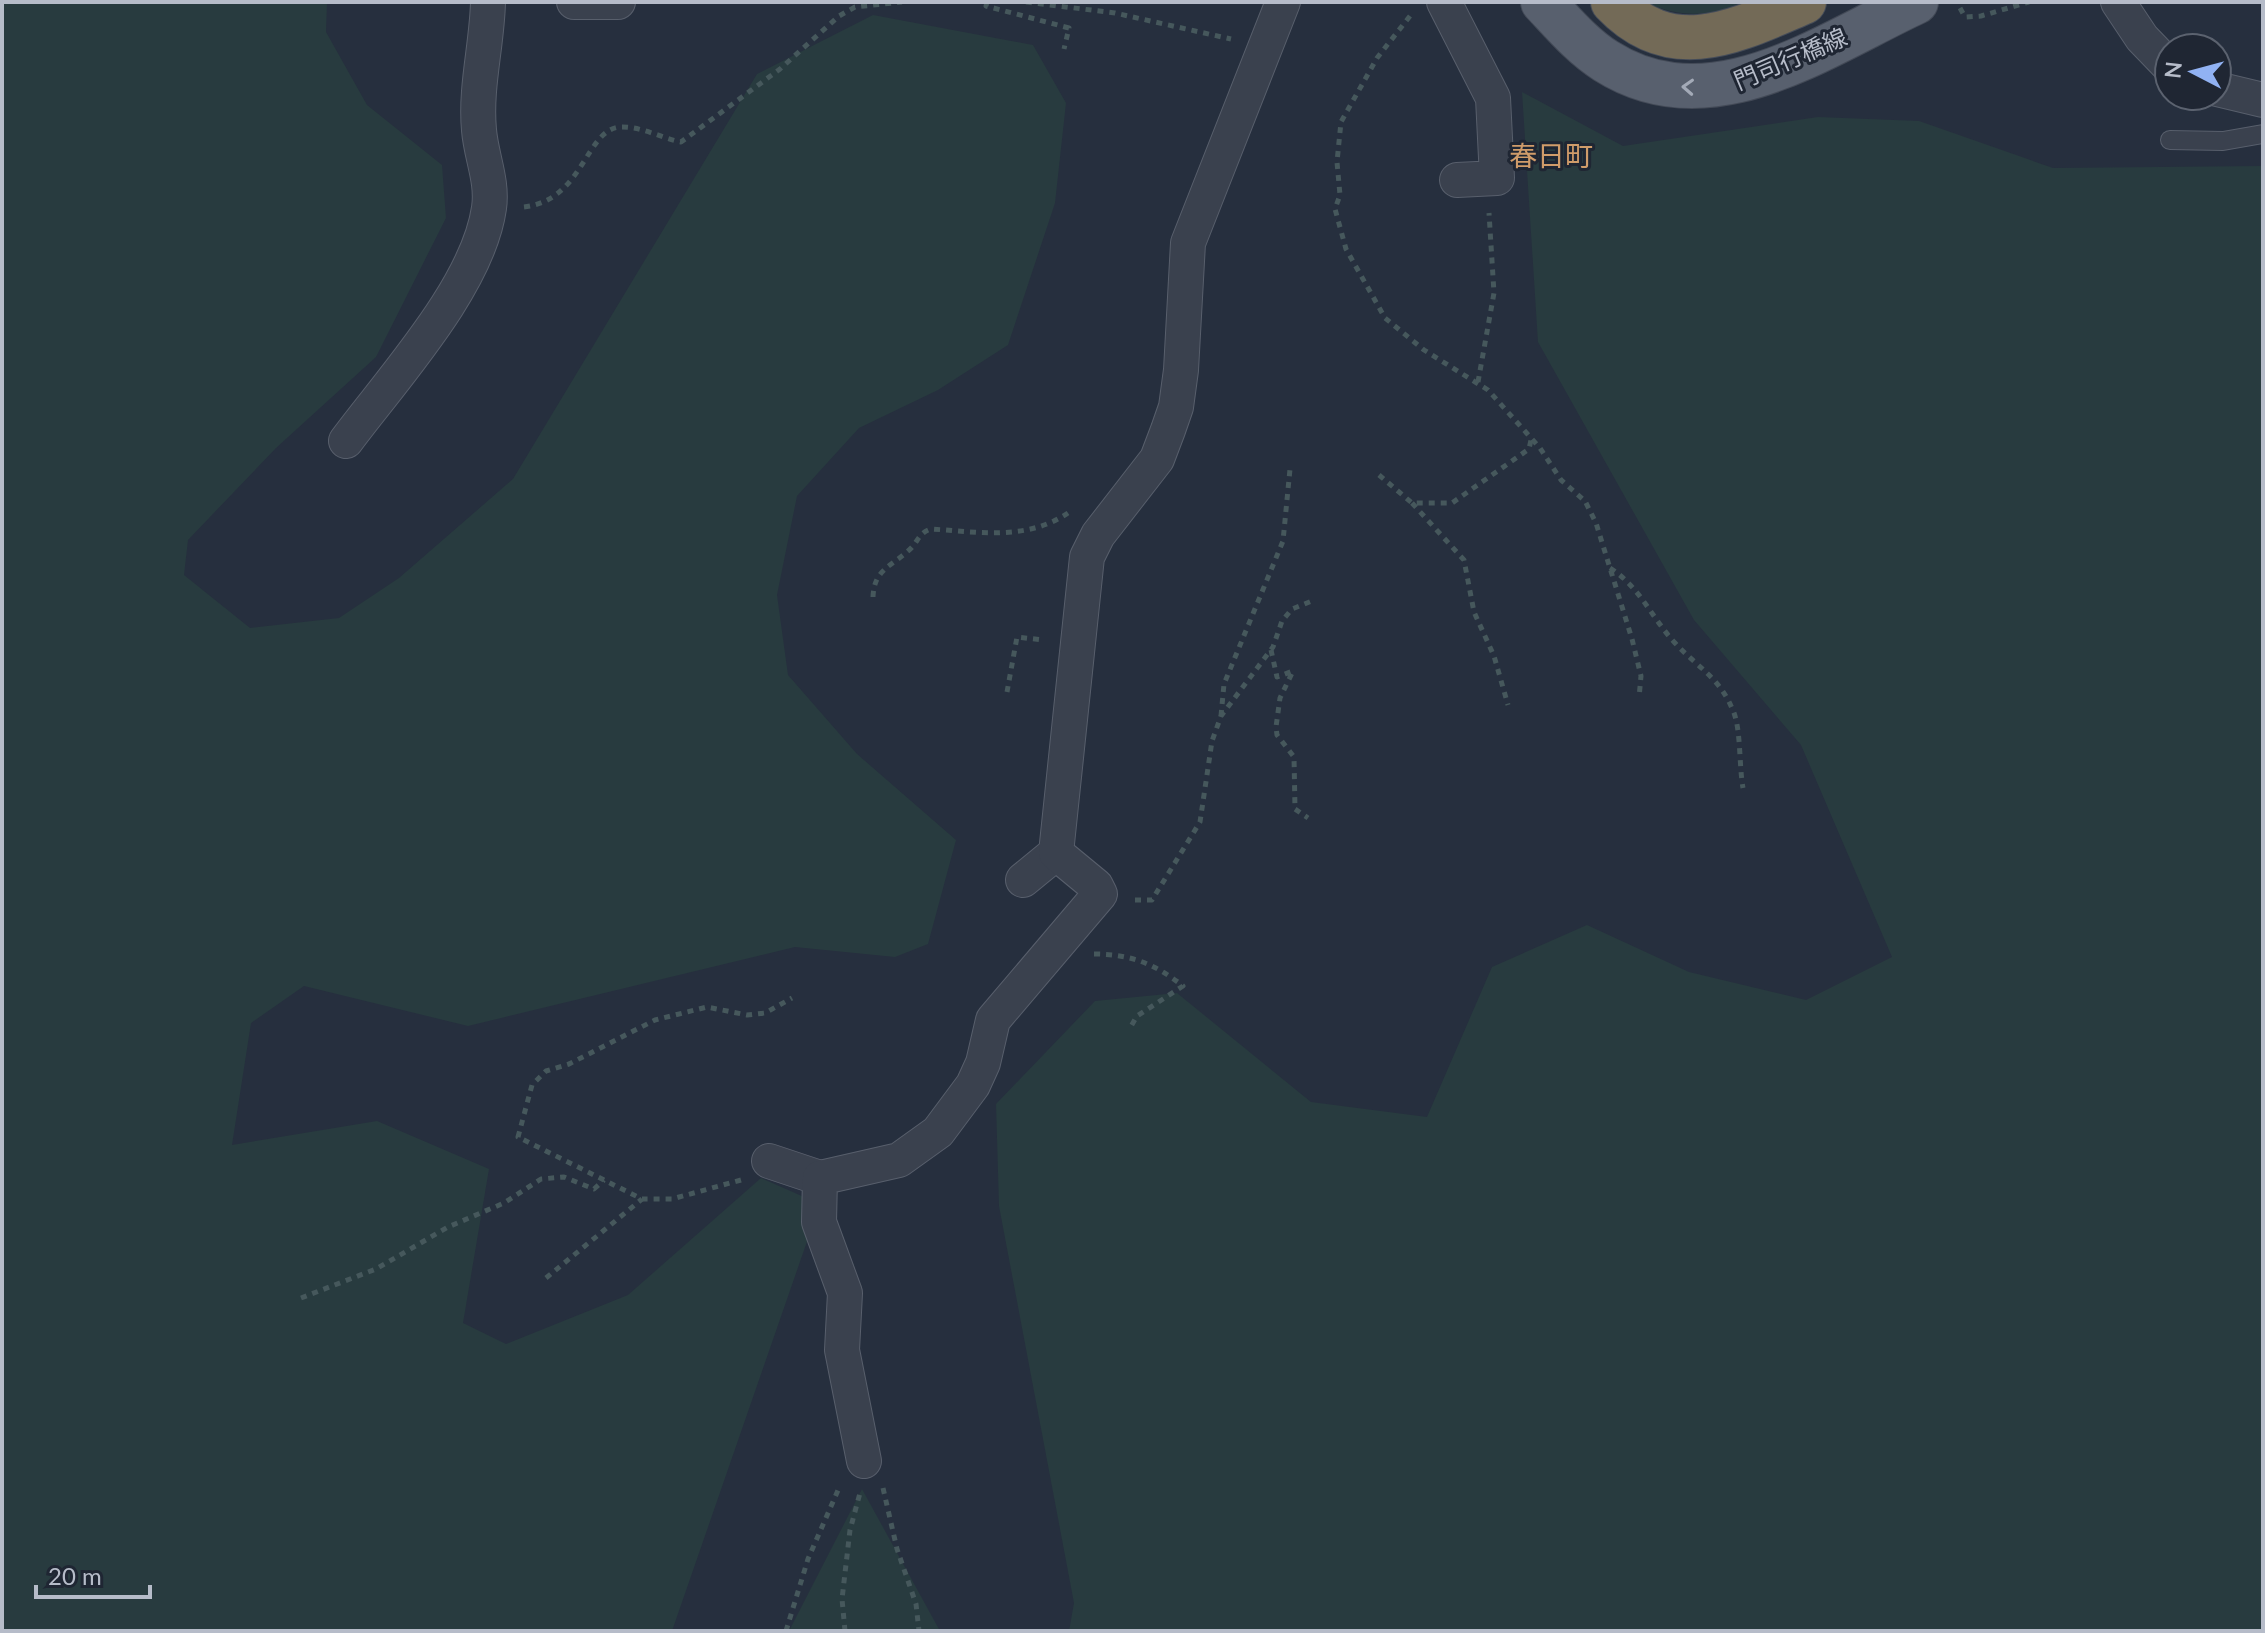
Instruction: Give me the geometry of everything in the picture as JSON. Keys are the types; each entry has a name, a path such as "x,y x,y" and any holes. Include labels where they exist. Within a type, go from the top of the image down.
{"highway":[{"path":"1613,2 1625,15 1646,27 1673,37 1704,39 1732,33 1804,2"}],"main road":[{"name":"門司行橋線","path":"1543,2 1605,60 1639,78 1673,86 1707,88 1736,83 1772,70 1916,2"}],"street":[{"path":"346,441 461,285 489,209 487,167 479,131 478,88 487,41 488,2"},
{"path":"574,2 618,2"},
{"path":"1023,880 1056,853 1067,774 1076,644 1087,557 1116,510 1157,459 1176,407 1188,243 1283,2"},
{"path":"2118,2 2153,49"},
{"path":"1428,7 1493,98 1497,178 1472,179"},
{"path":"2233,93 2263,100"},
{"path":"776,1163 820,1178 899,1160 938,1132 973,1085 983,1063 993,1020 1100,894 1096,886 1056,853"},
{"path":"820,1178 819,1222 845,1293 842,1350 864,1461"}],"lane":[{"path":"2170,140 2223,141 2263,134"}],"path":[{"path":"489,209 534,206 565,191 581,170 584,155 620,127 651,132 681,142 780,69 839,16 855,7 902,2"},
{"path":"987,2 986,6 1069,28 1064,49"},
{"path":"1026,2 1115,13 1264,45"},
{"path":"1960,8 1965,17 1981,16 2029,2"},
{"path":"1428,7 1377,58 1341,122 1337,162 1340,195 1335,209 1353,264 1385,318 1424,350 1478,382 1531,439 1561,480 1585,501 1640,668 1639,698"},
{"path":"1472,179 1494,293 1478,382"},
{"path":"1412,503 1452,503 1529,449 1531,439"},
{"path":"1100,894 1109,893 1146,903 1152,900 1176,866 1200,822 1212,741 1221,716 1224,684 1283,541 1290,469"},
{"path":"1379,475 1412,503 1464,560 1474,612 1494,656 1508,705"},
{"path":"873,597 881,570 909,551 923,531 1005,534 1035,530 1073,510"},
{"path":"1609,567 1625,577 1643,597 1673,642 1715,677 1735,717 1743,788"},
{"path":"1221,716 1271,650 1282,621 1292,609 1312,601"},
{"path":"1007,692 1017,637 1076,644"},
{"path":"1271,650 1277,677 1293,671 1280,698 1276,727 1277,735 1294,757 1295,809 1308,818"},
{"path":"1083,954 1140,959 1162,969 1183,986 1137,1016 1130,1028"},
{"path":"776,1163 769,1174 672,1199 642,1199 518,1137 532,1085 546,1071 569,1064 655,1020 707,1007 747,1015 765,1013 792,998"},
{"path":"301,1298 376,1269 448,1227 504,1203 541,1179 564,1177 594,1189 604,1180"},
{"path":"546,1278 642,1199"},
{"path":"786,1631 808,1559 840,1486 864,1461"},
{"path":"845,1631 843,1589 864,1461"},
{"path":"864,1461 883,1488 897,1549 916,1604 919,1631"}],"green space":[{"path":"2,2 327,2 326,32 367,105 442,165 446,218 376,357 276,448 188,540 184,575 250,628 339,618 399,578 513,479 757,74 873,15 1033,45 1066,103 1055,203 1008,345 938,390 859,428 797,496 777,595 788,675 857,754 956,840 928,944 895,957 795,947 468,1026 304,986 251,1023 232,1145 377,1121 489,1169 463,1323 506,1344 628,1295 761,1178 820,1204 672,1631 2,1631"},
{"path":"1644,2 1742,2 1717,11 1693,14 1669,11"},
{"path":"1522,92 1623,146 1818,117 1919,121 2053,168 2263,166 2263,1631 1069,1631 1074,1603 999,1206 996,1104 1095,1001 1177,993 1311,1102 1427,1117 1492,967 1587,925 1689,972 1806,1000 1892,957 1801,745 1694,620 1538,342"},
{"path":"862,1489 940,1631 789,1631"}],"district":[{"name":"春日町","path":"1551,155"}]}
